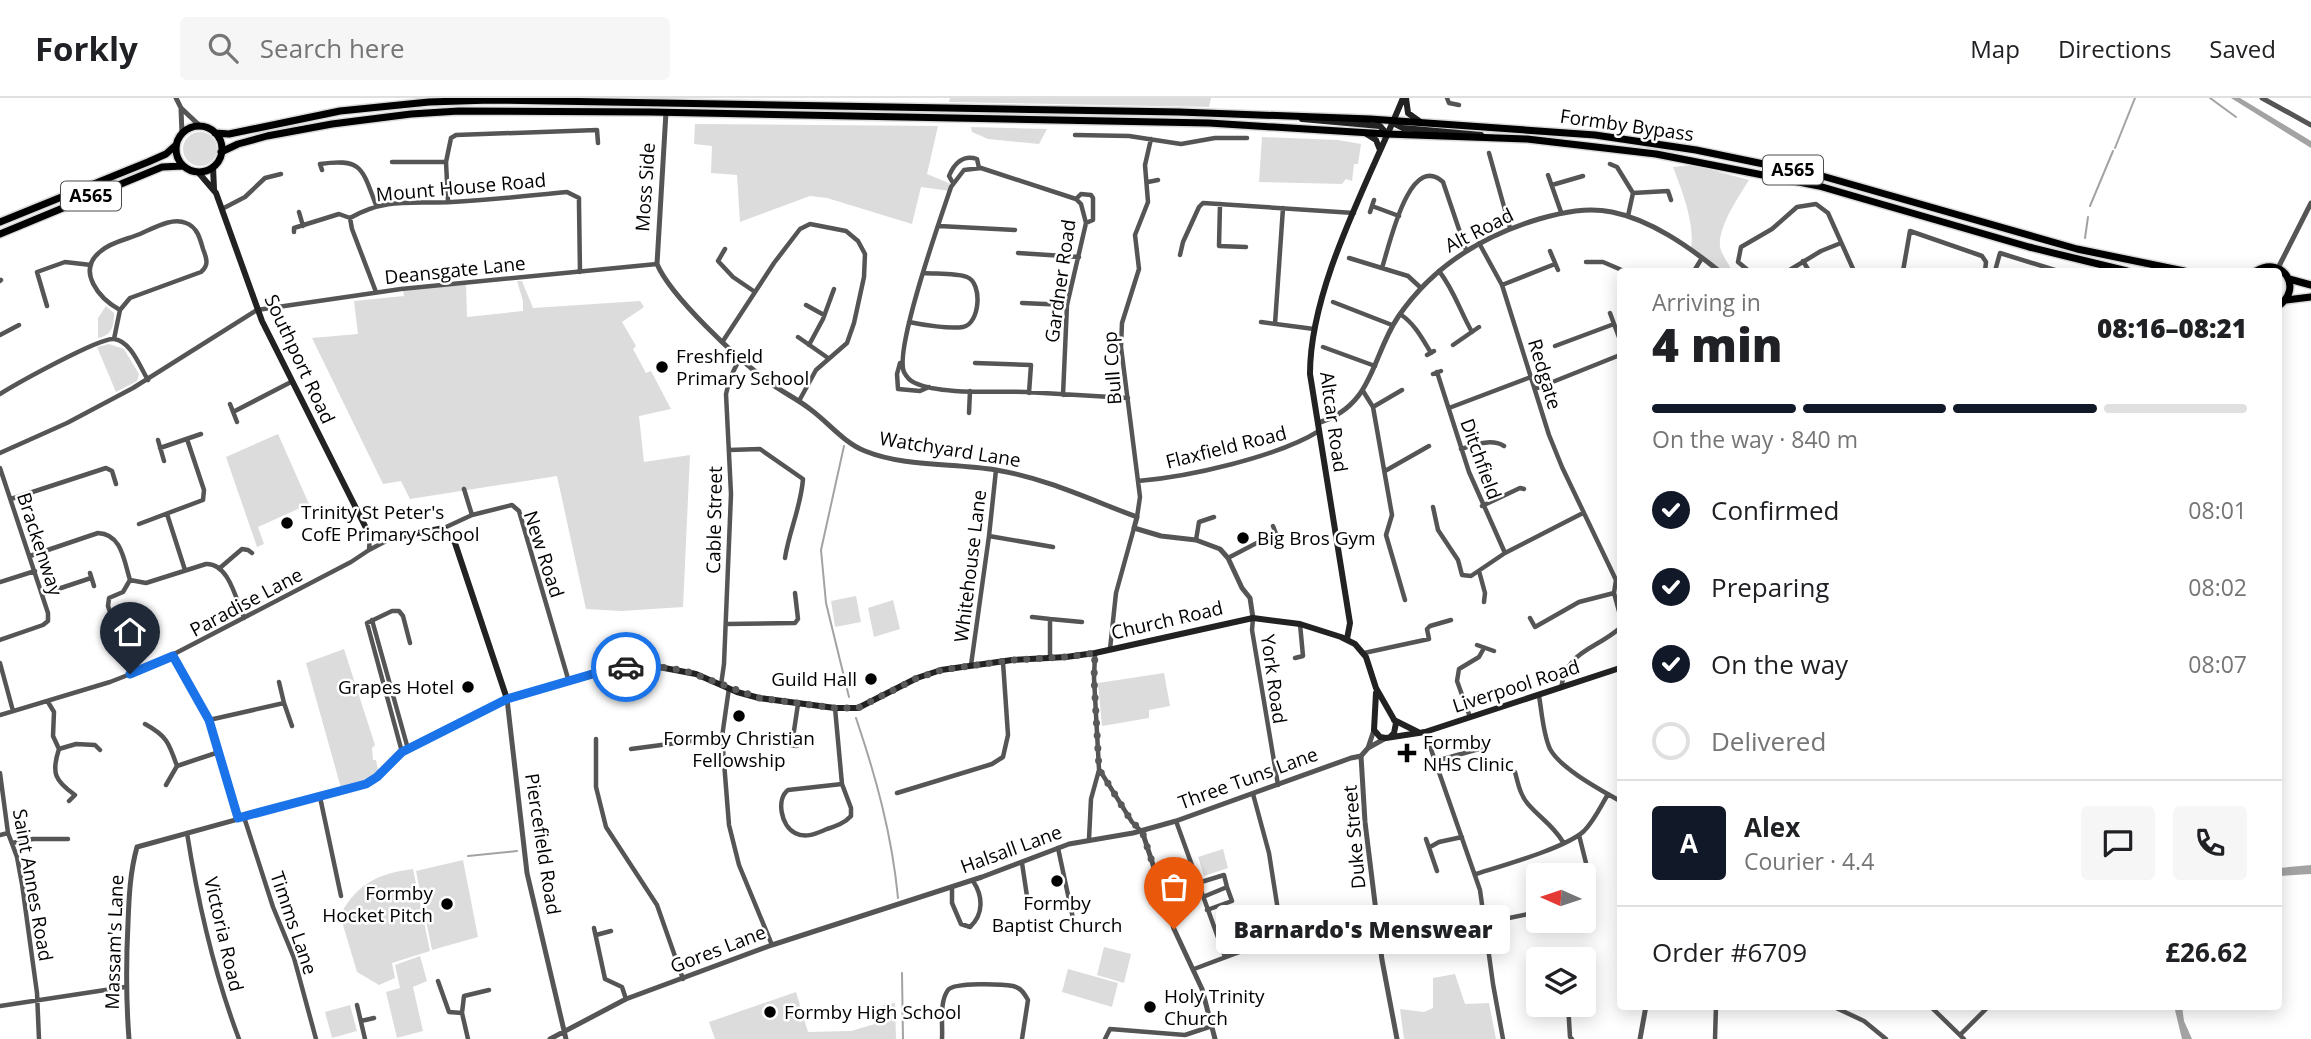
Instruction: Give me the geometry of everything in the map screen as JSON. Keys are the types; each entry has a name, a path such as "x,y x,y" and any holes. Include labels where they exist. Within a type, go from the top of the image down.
{"highway":[{"name":"Formby Bypass","path":"215,133 229,134 340,111 429,102 491,100 668,100 1393,120 1595,135 1747,160 1860,186 2077,249 2169,268"},
{"name":"Formby Bypass","path":"222,152 238,144 267,136 332,124 459,111 666,112 1209,123 1363,133 1490,137 1599,146 1755,172 1819,186 2028,247 2115,268"},
{"path":"200,126 215,133 222,152 213,167 198,172 183,166 178,160 176,145 181,134 187,129 200,126"},
{"name":"A565","path":"0,222 148,162 166,154 176,145"},
{"name":"A565","path":"0,233 162,167 183,166"},
{"path":"2263,268 2278,268"},
{"path":"2282,272 2289,279 2311,285"},
{"path":"2282,303 2290,290 2289,279"},
{"path":"2286,300 2311,298"}],"main road":[{"name":"Altcar Road","path":"1347,639 1350,623 1310,374 1314,329 1337,255 1404,98"},
{"path":"1404,98 1408,113 1420,122"},
{"path":"1290,116 1311,121 1380,126 1387,134"},
{"path":"1393,120 1396,125 1404,128 1469,132 1490,137"},
{"path":"1363,133 1375,139 1380,152"},
{"name":"Southport Road","path":"213,167 214,189 257,310 370,536"},
{"name":"Southport Road","path":"198,172 214,189"},
{"path":"370,536 377,539 392,538 444,528 455,543 507,699"},
{"name":"Church Road","path":"507,699 613,669 659,667 683,670 747,696 835,708 858,708 942,670 1003,661 1095,653 1253,618 1300,624 1347,639"},
{"path":"1347,639 1363,653 1376,688 1393,719 1396,730 1388,738 1380,737 1374,730 1376,688"},
{"name":"Liverpool Road","path":"1388,738 1423,732 1470,718 1617,669"},
{"path":"1375,721 1383,716 1393,719 1407,729 1423,732"}],"street":[{"path":"176,98 181,108 200,126"},
{"path":"1447,98 1449,103 1459,105"},
{"path":"2262,98 2311,124"},
{"path":"181,108 181,134"},
{"name":"Moss Side","path":"657,264 666,112"},
{"path":"448,202 446,162 450,138 461,134 504,135 597,130 598,144"},
{"path":"1075,135 1129,136 1189,144 1215,138 1247,138"},
{"name":"Bull Cop","path":"1137,517 1140,497 1122,346 1122,323 1139,269 1135,235 1148,202 1145,164 1151,139"},
{"path":"1489,153 1510,228"},
{"name":"Gardner Road","path":"953,183 949,176 954,166 969,157 977,159 979,167 1076,199 1084,212 1086,223 1067,305 1063,395"},
{"path":"322,170 320,164 352,162 359,167 376,205"},
{"path":"392,162 446,162"},
{"path":"1610,164 1617,167 1633,193 1628,216"},
{"path":"930,386 920,391 898,389 897,374 909,323 953,183 964,170 979,167"},
{"path":"222,209 245,197 265,178 281,174"},
{"path":"1548,174 1561,212"},
{"path":"1382,268 1399,216 1413,184 1420,176 1437,176 1443,181 1466,250"},
{"path":"1552,185 1583,176"},
{"path":"1148,182 1158,180"},
{"path":"1633,193 1668,191 1671,200"},
{"name":"Mount House Road","path":"350,218 376,205 567,192 579,198 580,272"},
{"path":"1076,199 1081,194 1091,195 1093,198 1093,220 1086,223"},
{"path":"2278,268 2311,203"},
{"path":"1180,255 1183,242 1199,207 1203,204 1354,213"},
{"path":"1220,204 1219,246 1247,247"},
{"path":"1745,268 1738,262 1741,247 1772,229 1797,207 1816,204 1828,213 1853,268"},
{"path":"1372,206 1399,216"},
{"path":"1275,324 1283,208"},
{"name":"Alt Road","path":"1318,427 1338,414 1363,391 1392,325 1438,270 1466,250 1510,228 1561,212 1600,210 1628,216 1678,242 1715,268"},
{"path":"299,212 303,226"},
{"path":"294,232 295,228 339,214 350,218 376,292"},
{"path":"114,339 120,310 135,295 203,271 207,260 197,231 189,223 167,223 104,248 97,254 91,265 91,281 101,298 120,310"},
{"path":"723,341 800,229 810,224 846,232 858,241 865,254 864,277 854,323 846,343 816,370 799,401"},
{"path":"939,226 1015,230"},
{"path":"1904,268 1910,231 1982,256 1986,262 1985,268"},
{"name":"Redgate","path":"1479,243 1502,285 1549,435 1583,513 1617,578"},
{"path":"1792,268 1841,243"},
{"path":"725,249 718,261 733,277 755,293"},
{"path":"1550,251 1558,270"},
{"path":"1018,253 1079,257"},
{"path":"1996,268 2000,253 2048,268"},
{"path":"1696,268 1702,258"},
{"path":"1349,259 1408,276 1421,288"},
{"path":"1803,261 1806,268"},
{"path":"47,306 37,272 65,262 91,265"},
{"path":"1586,262 1603,262 1617,268"},
{"name":"Deansgate Lane","path":"257,310 376,292 657,264"},
{"name":"Watchyard Lane","path":"657,264 662,275 675,290 740,358 765,379 834,427 849,442 870,453 900,460 996,470 1048,484 1137,517"},
{"path":"1502,285 1555,264"},
{"path":"1438,270 1455,293 1460,311 1472,332"},
{"path":"909,323 963,327 972,323 975,317 977,292 974,282 968,277 924,273"},
{"path":"809,345 834,289"},
{"path":"1333,302 1392,325"},
{"path":"1022,303 1067,305"},
{"path":"806,305 824,315"},
{"path":"1,451 67,423 148,380 257,310"},
{"path":"1611,313 1617,332"},
{"path":"1400,314 1420,333 1431,353"},
{"path":"1261,322 1314,329"},
{"path":"1555,346 1614,324"},
{"path":"0,335 19,325"},
{"path":"1453,345 1479,327"},
{"path":"798,337 828,358"},
{"path":"0,394 40,370 104,340 114,339 123,342 131,350 148,380"},
{"path":"1323,347 1375,366"},
{"path":"1535,389 1617,356"},
{"name":"Cable Street","path":"721,684 724,674 731,494 726,394 740,358"},
{"path":"901,360 906,376 915,383 930,386 970,391 1128,398"},
{"path":"975,363 1031,365 1029,393"},
{"name":"Ditchfield","path":"1437,372 1482,506 1505,553"},
{"path":"1449,408 1531,377"},
{"path":"233,412 291,382"},
{"path":"969,413 970,391"},
{"path":"1363,391 1373,407 1392,515 1386,536 1405,600"},
{"path":"1373,407 1400,394"},
{"path":"230,404 237,422"},
{"name":"Flaxfield Road","path":"1138,481 1267,454 1287,448 1318,427"},
{"path":"160,448 201,434"},
{"path":"139,524 201,502 205,497 187,439"},
{"path":"158,440 164,461"},
{"path":"1461,449 1499,440 1504,446"},
{"path":"1385,471 1424,453 1429,446"},
{"path":"729,450 760,449 803,479 785,558"},
{"name":"Brackenway","path":"0,468 48,613 48,621 43,625 0,640"},
{"path":"11,499 106,468 113,471 116,484"},
{"name":"Whitehouse Lane","path":"971,665 996,470"},
{"path":"1482,506 1522,487"},
{"path":"464,489 472,515"},
{"name":"New Road","path":"444,528 472,515 512,505 519,511 569,682"},
{"path":"1433,507 1431,515 1458,560 1462,575 1471,576 1505,553 1583,513"},
{"path":"167,514 185,570"},
{"path":"1110,649 1116,593 1137,517"},
{"path":"1196,540 1199,522 1214,517"},
{"path":"1228,558 1277,536 1273,526"},
{"path":"1134,528 1161,536 1196,540 1220,549 1228,558 1242,588 1250,598 1253,618"},
{"path":"30,556 98,533 108,533 117,541 130,580 123,592 109,598 107,603 112,625 120,623"},
{"path":"369,550 370,536"},
{"path":"989,536 1053,547"},
{"name":"Paradise Lane","path":"0,715 110,682 173,656 392,538"},
{"path":"221,567 242,550 252,553"},
{"path":"130,580 146,583 206,564 221,567"},
{"path":"221,567 244,618"},
{"path":"0,580 35,571"},
{"path":"1479,571 1485,593 1484,602"},
{"path":"43,594 90,576 94,586"},
{"path":"1617,583 1614,593 1617,604"},
{"path":"1403,589 1410,587"},
{"path":"726,624 795,623 798,619 795,593"},
{"path":"1530,618 1535,627 1579,602 1614,593"},
{"path":"405,750 370,622 392,611 399,611 403,616 410,643"},
{"path":"1032,617 1082,622"},
{"name":"York Road","path":"1253,618 1252,630 1278,785"},
{"path":"1050,658 1051,619"},
{"path":"1363,653 1429,639 1427,629 1430,626 1451,620"},
{"path":"1295,658 1303,656 1300,624"},
{"path":"1560,689 1565,670 1576,658 1617,630"},
{"path":"1477,645 1494,651"},
{"path":"1470,718 1457,681 1459,669 1479,657 1484,648"},
{"path":"1090,839 1091,799 1099,769 1095,653"},
{"name":"Timms Lane","path":"173,656 209,720 273,907 294,958 316,1039"},
{"path":"897,793 992,764 1003,757 1007,735 1003,661"},
{"path":"0,663 13,711"},
{"path":"279,682 292,726"},
{"path":"729,688 722,737 726,806 733,845 772,945"},
{"path":"1539,696 1552,752 1565,765 1617,799"},
{"path":"187,833 366,784 405,750 507,699"},
{"name":"Piercefield Road","path":"507,699 527,873 565,1036"},
{"path":"48,702 54,712 53,736 59,750 53,764 56,777 75,795 69,800"},
{"path":"209,720 284,703"},
{"path":"783,744 794,745 798,704"},
{"path":"835,708 842,784 851,808 849,820 813,835 794,833 789,828 781,804 784,793 788,790 842,784"},
{"path":"145,724 167,739 177,766"},
{"path":"1362,756 1374,730"},
{"path":"1423,732 1476,874 1503,1039"},
{"path":"631,749 722,737"},
{"path":"1368,748 1388,738"},
{"path":"596,739 596,787 606,827 657,905 683,980"},
{"path":"59,750 76,744 96,743 100,750"},
{"path":"1436,761 1486,747"},
{"path":"166,785 177,766 219,752"},
{"name":"Three Tuns Lane","path":"1133,833 1176,821 1362,756"},
{"name":"Duke Street","path":"1362,756 1365,822 1382,960 1397,1039"},
{"path":"1099,769 1132,822 1142,831 1174,929 1194,969 1215,1039"},
{"path":"1515,772 1522,796 1555,828 1563,842"},
{"name":"Saint Annes Road","path":"0,773 8,833 22,884 40,1039"},
{"path":"1253,794 1269,853 1282,936"},
{"path":"1476,874 1524,859 1578,835 1590,823 1608,794"},
{"path":"320,797 341,896"},
{"path":"1176,821 1225,957"},
{"path":"0,835 8,833"},
{"name":"Massam's Lane","path":"129,1039 125,987 130,888 137,847 187,833"},
{"name":"Victoria Road","path":"187,833 209,944 239,1039"},
{"name":"Halsall Lane","path":"902,903 973,881 1058,848 1090,839 1133,833"},
{"path":"1578,835 1586,863"},
{"path":"1430,847 1462,836"},
{"path":"12,843 33,839 68,839"},
{"path":"1426,839 1437,871"},
{"path":"1058,848 1074,923"},
{"path":"1022,863 1028,903"},
{"path":"1198,883 1224,875 1232,901 1207,910"},
{"path":"952,887 952,904 961,924 970,927 982,903 973,881"},
{"path":"1203,897 1227,887"},
{"name":"Gores Lane","path":"550,1039 565,1036 626,999 772,945 902,903"},
{"path":"1194,969 1282,936 1376,908"},
{"path":"1433,935 1526,915"},
{"path":"594,928 605,979 622,987 626,999"},
{"path":"596,935 611,931"},
{"path":"438,981 449,1012 462,1013"},
{"path":"942,1039 943,1001 946,992 952,986 961,985 1012,986 1022,990 1028,1000 1022,1039"},
{"path":"0,1006 125,987"},
{"path":"468,1039 462,1013 464,996 489,990"},
{"path":"357,1005 365,1039"},
{"path":"1640,1039 1645,1010"},
{"path":"1714,1039 1716,1010"},
{"path":"1841,1010 1864,1021 1886,1039"},
{"path":"1934,1010 1962,1037 1986,1010"},
{"path":"1569,1017 1572,1039"},
{"path":"361,1021 374,1018"},
{"path":"1105,1039 1110,1029 1185,1035 1212,1026"}],"shaded area":[{"path":"950,98 1211,98 1209,107 949,102"},
{"path":"2231,98 2240,98 2311,141 2311,148"},
{"path":"695,124 938,126 927,174 951,184 950,191 921,187 912,224 827,198 810,196 740,222 737,175 711,173 712,146 694,144"},
{"path":"971,127 1047,129 1039,144 988,139 972,132"},
{"path":"200,132 212,137 217,149 212,161 200,166 188,161 183,149 188,137"},
{"path":"1262,137 1338,140 1361,144 1352,181 1346,179 1342,184 1259,182"},
{"path":"1693,165 1749,180 1730,212 1720,238 1721,249 1730,268 1719,268 1691,249 1689,218 1673,167"},
{"path":"517,281 522,281 533,308 640,301 644,307 622,322 636,346 633,349 646,373 651,371 671,409 639,416 644,462 690,455 683,607 622,611 586,609 557,476 410,499 401,481 383,484 312,338 358,334 354,301 404,296 403,291 466,284 467,317 523,311"},
{"path":"106,306 114,313 113,326 106,335 98,338 98,318"},
{"path":"109,344 124,349 139,374 137,381 116,392 97,347"},
{"path":"278,434 309,504 258,527 264,544 257,547 226,457"},
{"path":"856,596 861,622 835,627 831,601"},
{"path":"893,600 900,629 874,637 868,608"},
{"path":"344,649 375,745 372,748 373,760 376,760 378,770 367,780 341,788 306,663"},
{"path":"1164,673 1170,706 1149,710 1149,718 1102,726 1098,683"},
{"path":"1223,849 1228,868 1204,876 1198,857"},
{"name":"Formby Hocket Pitch","path":"463,860 478,937 432,950 416,871"},
{"path":"2311,865 2311,874 2282,876 2282,868"},
{"path":"413,869 430,951 392,963 395,978 379,985 357,972 340,915 354,895 370,882 379,877"},
{"path":"1104,947 1131,954 1124,983 1097,975"},
{"path":"420,956 427,981 413,987 423,1031 397,1038 386,992 400,988 395,965"},
{"path":"1068,969 1118,983 1112,1007 1062,992"},
{"path":"1455,974 1465,1004 1489,1003 1496,1039 1404,1039 1400,1009 1424,1012 1433,1008 1433,978"},
{"name":"Formby High School","path":"796,992 808,1032 851,1031 889,1020 883,1005 895,1003 896,1039 715,1039 709,1022"},
{"path":"350,1005 357,1031 332,1038 325,1012"},
{"path":"2175,1010 2183,1010 2192,1039 2182,1039"}],"waterway":[{"path":"2115,148 2135,98"},
{"path":"2210,98 2236,117"},
{"path":"2090,206 2113,151"},
{"path":"2085,238 2088,217"},
{"path":"844,446 821,550 826,603 849,697"},
{"path":"856,718 882,806 898,898"},
{"path":"468,856 517,851"},
{"path":"902,973 903,1039"}],"way so far":[{"path":"626,667 683,670 747,696 835,708 858,708 917,678 942,670 1012,660 1095,653 1099,769 1119,804 1142,831 1174,929"}],"place":[{"name":"Freshfield Primary School","path":"662,367"},
{"name":"Trinity St Peter's CofE Primary School","path":"287,523"},
{"name":"Big Bros Gym","path":"1243,538"},
{"name":"Guild Hall","path":"871,679"},
{"name":"Grapes Hotel","path":"468,687"},
{"name":"Formby Christian Fellowship","path":"739,716"},
{"name":"Formby NHS Clinic","path":"1407,753"},
{"name":"Formby Baptist Church","path":"1057,881"},
{"name":"Formby Hocket Pitch","path":"447,904"},
{"name":"Barnardo's Menswear","path":"1174,929"},
{"name":"Holy Trinity Church","path":"1150,1007"},
{"name":"Formby High School","path":"770,1012"}],"route":[{"path":"130,674 173,656 209,720 238,818 356,788 377,777 402,752 507,699 626,667"}]}
